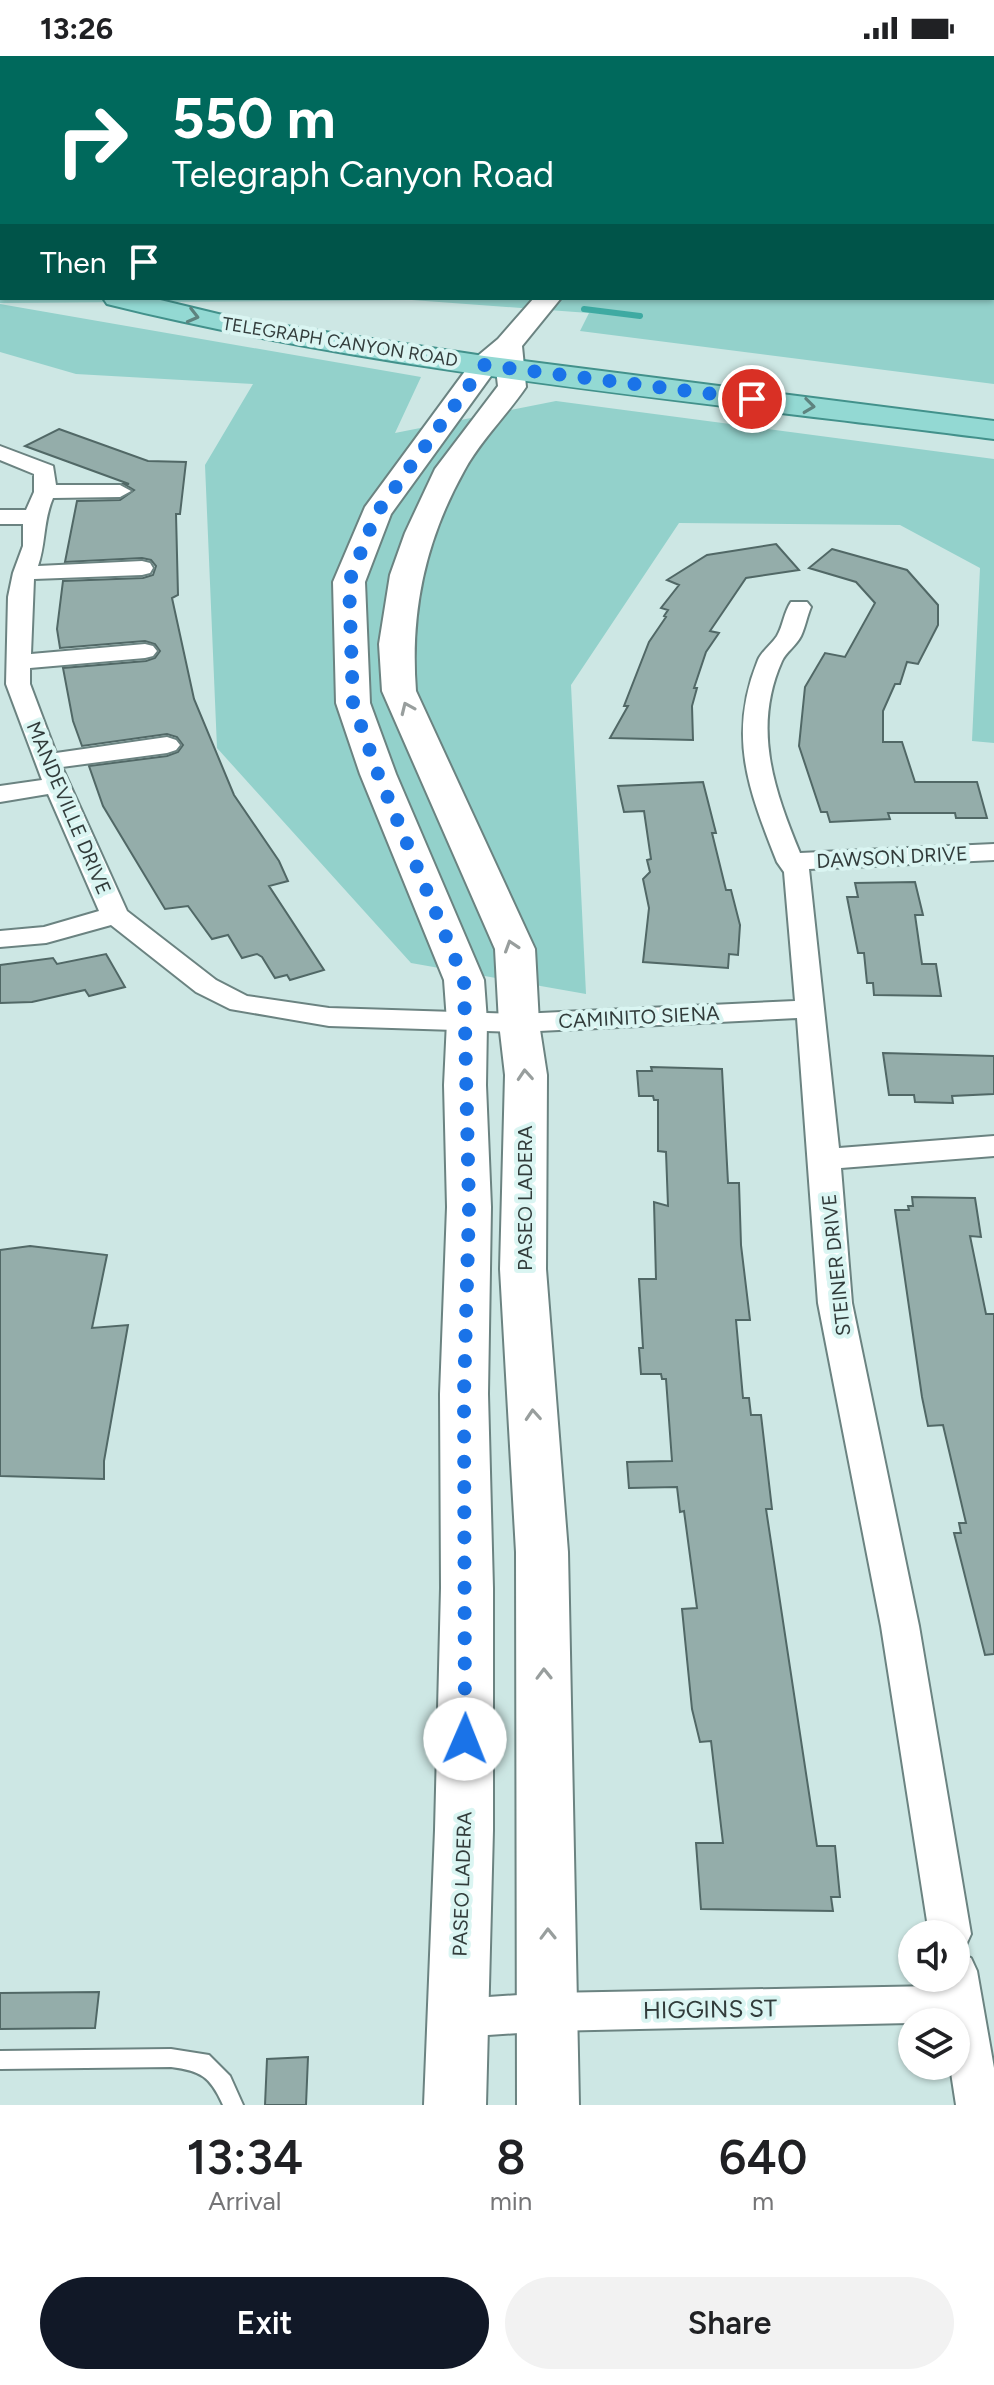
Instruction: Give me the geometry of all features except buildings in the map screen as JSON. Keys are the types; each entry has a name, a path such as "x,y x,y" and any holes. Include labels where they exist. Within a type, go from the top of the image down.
{"main road":[{"name":"TELEGRAPH CANYON ROAD","path":"125,300 239,327 501,359 994,430"},
{"name":"TELEGRAPH CANYON ROAD","path":"227,300 501,359 994,407"},
{"name":"PASEO LADERA","path":"546,300 526,321 501,359 376,514 349,582 353,703 378,774 464,980 526,1075 523,1269 542,1552 548,2105"},
{"name":"PASEO LADERA","path":"455,2105 467,1588 464,1394 469,1207 465,1085 493,1022 515,949 399,691 396,644 406,575 421,533 450,469 512,387 501,359"}],"street":[{"path":"0,452 45,471 45,492 120,491"},
{"name":"MANDEVILLE DRIVE","path":"45,492 34,517 34,546 14,589 12,677 115,915 206,986 240,1003 329,1017 493,1022"},
{"path":"0,517 34,517"},
{"path":"14,589 142,568"},
{"name":"STEINER DRIVE","path":"799,607 789,636 771,658 759,697 754,740 763,795 790,862 797,871 825,1159 835,1303 900,1626 948,1920"},
{"path":"12,677 145,651"},
{"path":"0,794 53,774 167,745"},
{"name":"DAWSON DRIVE","path":"790,862 994,852"},
{"path":"0,939 46,935 115,915"},
{"name":"CAMINITO SIENA","path":"493,1022 810,1009"},
{"path":"825,1159 994,1146"},
{"name":"HIGGINS ST","path":"459,2018 898,1992"},
{"path":"960,1992 978,2105"}],"lane":[{"path":"0,2060 171,2058 202,2062 223,2083 233,2105"}],"shaded area":[{"path":"0,300 412,300 0,303"},
{"path":"412,300 994,300 994,384 580,331 589,313"},
{"path":"0,304 421,377 395,433 556,401 994,459 994,743 972,741 980,568 900,525 679,523 571,685 586,994 411,963 217,748 205,465 253,384 76,374 0,352"}],"waterway":[{"path":"584,309 640,316"}],"route":[{"path":"465,1739 467,1588 464,1394 469,1207 464,980 378,774 353,703 349,582 376,514 484,365 752,399"}]}
